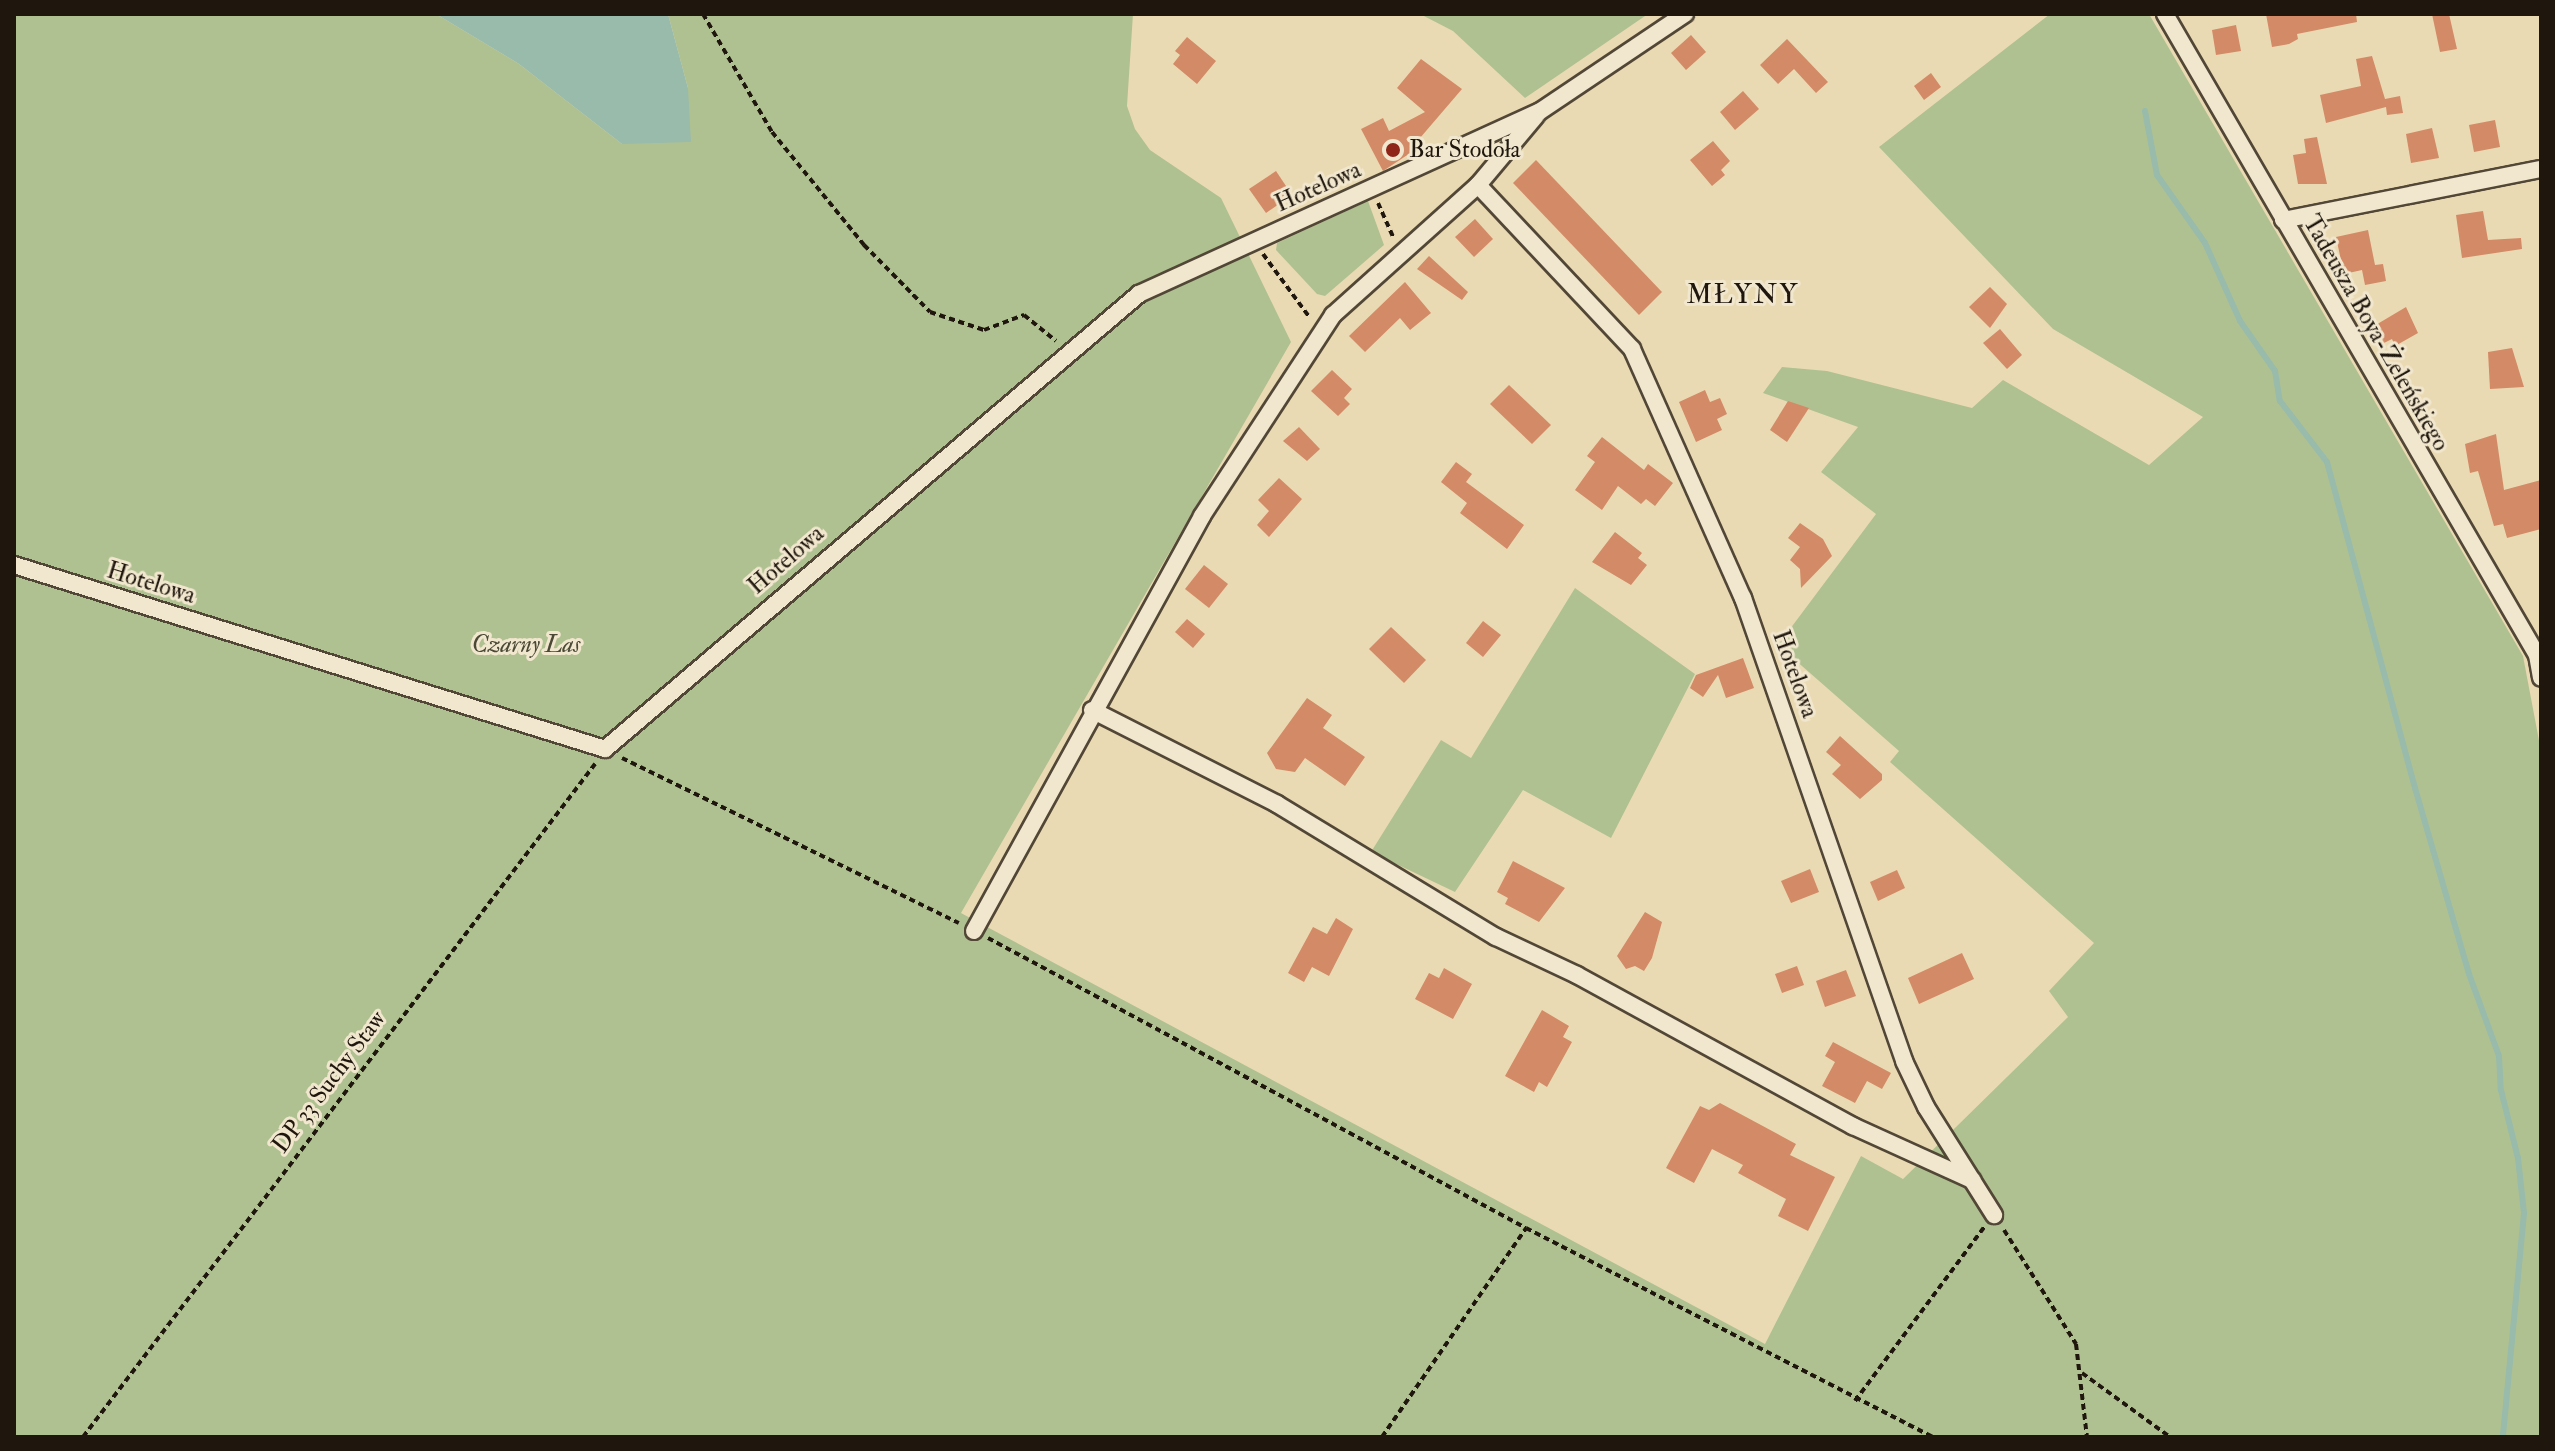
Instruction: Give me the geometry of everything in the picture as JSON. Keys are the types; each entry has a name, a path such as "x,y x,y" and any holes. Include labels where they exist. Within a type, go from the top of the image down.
{"street":[{"name":"Hotelowa","path":"14,565 605,749 1067,350 1139,294 1539,112 1685,14"},
{"name":"Tadeusza Boya-Żeleńskiego","path":"2164,14 2539,654 2541,678"},
{"name":"Hotelowa","path":"974,931 1092,710 1202,516 1321,332 1348,298 1478,185 1539,112"},
{"path":"2283,220 2541,169"},
{"name":"Hotelowa","path":"1478,185 1632,349 1743,598 1904,1061 1926,1107 1994,1215"},
{"path":"1092,710 1277,804 1496,937 1577,975 1853,1126 1972,1180"}],"path":[{"path":"703,14 772,132 864,245 930,312 984,330 1024,315 1067,350"},
{"path":"1371,189 1400,252"},
{"path":"1256,242 1321,332"},
{"path":"605,749 974,931 1526,1228 1855,1401 1932,1437"},
{"name":"DP 33 Suchy Staw","path":"83,1437 605,749"},
{"path":"1855,1401 1994,1215 2056,1308 2076,1344 2082,1373 2087,1437"},
{"path":"1382,1437 1526,1228"},
{"path":"2082,1373 2170,1437"}],"green space":[{"name":"Czarny Las","path":"14,14 436,14 519,64 622,144 688,88 668,14 1133,14 1127,106 1135,129 1150,150 1221,198 1291,342 961,913 1765,1344 1861,1156 1903,1179 2068,1017 2049,991 2094,943 1890,762 1899,751 1778,645 1876,514 1821,472 1858,427 1763,393 1782,367 1827,371 1972,408 2003,380 2149,465 2203,417 2053,329 1879,147 2050,14 2149,14 2523,656 2541,751 2541,1437 14,1437"},
{"path":"1420,14 1648,14 1525,98 1453,31"},
{"path":"1368,201 1384,245 1325,296 1317,294 1276,250 1277,243"},
{"path":"1575,588 1695,674 1611,838 1523,790 1455,892 1371,852 1441,740 1471,758"}],"shaded area":[{"path":"436,14 668,14 688,88 691,142 622,144 519,64"}],"building":[{"path":"2266,14 2356,14 2357,22 2297,34 2298,39 2289,44 2272,47"},
{"path":"2432,14 2449,14 2457,49 2440,52"},
{"path":"2236,25 2241,51 2216,55 2212,30"},
{"path":"1691,35 1706,52 1686,70 1671,53"},
{"path":"1187,37 1216,61 1197,84 1173,64 1180,55 1175,51"},
{"path":"1787,39 1828,82 1816,93 1794,69 1778,84 1760,65"},
{"path":"2372,56 2385,99 2400,96 2403,113 2387,115 2386,107 2326,123 2320,95 2361,86 2356,59"},
{"path":"1421,59 1462,89 1420,138 1424,144 1383,171 1361,129 1383,118 1389,131 1425,112 1397,88"},
{"path":"1931,73 1941,87 1924,100 1914,86"},
{"path":"1743,91 1759,109 1735,130 1720,112"},
{"path":"2495,120 2500,147 2474,152 2469,125"},
{"path":"2432,128 2439,158 2411,163 2406,134"},
{"path":"2317,137 2327,184 2298,184 2293,155 2306,153 2304,139"},
{"path":"1713,141 1730,161 1721,170 1725,175 1712,186 1690,160"},
{"path":"1536,160 1662,292 1639,315 1513,183"},
{"path":"1276,171 1292,195 1266,213 1249,189"},
{"path":"2483,211 2488,240 2521,238 2522,249 2462,258 2456,215"},
{"path":"1475,219 1493,239 1474,257 1455,237"},
{"path":"2368,230 2375,265 2383,264 2386,281 2365,285 2362,270 2344,274 2336,237"},
{"path":"1429,256 1468,292 1462,300 1417,269"},
{"path":"1405,282 1431,313 1410,330 1400,318 1365,352 1349,336"},
{"path":"1990,287 2007,304 1990,328 1969,307"},
{"path":"2406,307 2418,333 2395,346 2392,339 2384,343 2374,326"},
{"path":"2000,329 2022,355 2007,369 1983,343"},
{"path":"2512,348 2524,387 2490,389 2488,352"},
{"path":"1332,370 1352,389 1344,398 1350,404 1338,416 1311,391"},
{"path":"1509,385 1551,425 1532,444 1490,404"},
{"path":"1705,390 1710,402 1720,398 1727,414 1717,419 1722,430 1696,442 1679,402"},
{"path":"1788,401 1809,408 1787,442 1770,430"},
{"path":"1299,427 1320,449 1307,461 1283,441"},
{"path":"2496,434 2504,490 2541,480 2541,529 2507,538 2503,524 2494,526 2478,471 2470,473 2465,444"},
{"path":"1602,437 1644,470 1648,464 1673,483 1655,506 1646,499 1641,504 1618,486 1602,510 1575,490 1595,462 1587,456"},
{"path":"1456,462 1472,474 1466,482 1524,525 1507,549 1460,513 1467,503 1441,482"},
{"path":"1279,478 1302,499 1269,537 1257,525 1269,511 1258,500"},
{"path":"1800,523 1823,539 1832,556 1801,588 1800,569 1790,560 1800,547 1788,538"},
{"path":"1615,532 1642,553 1638,558 1647,565 1631,585 1592,562"},
{"path":"1204,565 1228,584 1209,608 1185,589"},
{"path":"1187,619 1205,634 1193,648 1175,632"},
{"path":"1483,621 1501,635 1483,657 1466,643"},
{"path":"1391,627 1426,660 1404,683 1369,649"},
{"path":"1743,658 1754,688 1726,698 1718,675 1703,697 1690,688 1696,675"},
{"path":"1307,698 1332,715 1323,728 1365,757 1345,786 1305,758 1295,772 1276,769 1267,753"},
{"path":"1840,736 1882,774 1882,780 1860,799 1832,774 1841,765 1826,752"},
{"path":"1513,861 1565,888 1539,922 1505,904 1508,898 1497,892"},
{"path":"1810,869 1819,892 1791,903 1781,881"},
{"path":"1897,870 1905,888 1878,901 1870,882"},
{"path":"1645,912 1662,922 1652,958 1644,971 1635,966 1626,969 1617,956"},
{"path":"1336,918 1353,929 1329,976 1312,967 1304,982 1288,973 1313,927 1327,934"},
{"path":"1962,953 1974,979 1919,1004 1908,978"},
{"path":"1797,966 1804,985 1782,993 1775,974"},
{"path":"1444,968 1472,984 1453,1019 1415,999 1429,973 1439,978"},
{"path":"1846,970 1856,996 1825,1007 1816,981"},
{"path":"1542,1010 1569,1026 1563,1037 1572,1042 1547,1087 1539,1082 1534,1092 1505,1076"},
{"path":"1833,1042 1891,1073 1882,1089 1867,1081 1855,1103 1822,1086 1835,1062 1825,1056"},
{"path":"1720,1103 1796,1144 1790,1155 1835,1177 1808,1231 1778,1216 1786,1199 1738,1173 1743,1165 1712,1149 1694,1183 1666,1168 1700,1106 1709,1110"}],"waterway":[{"path":"2145,111 2157,175 2205,243 2240,321 2275,371 2280,401 2327,462 2415,788 2469,974 2499,1056 2501,1090 2518,1158 2524,1213 2503,1437"}],"place":[{"name":"Bar Stodoła","path":"1393,150"}],"district":[{"name":"MŁYNY","path":"1743,296"}]}
